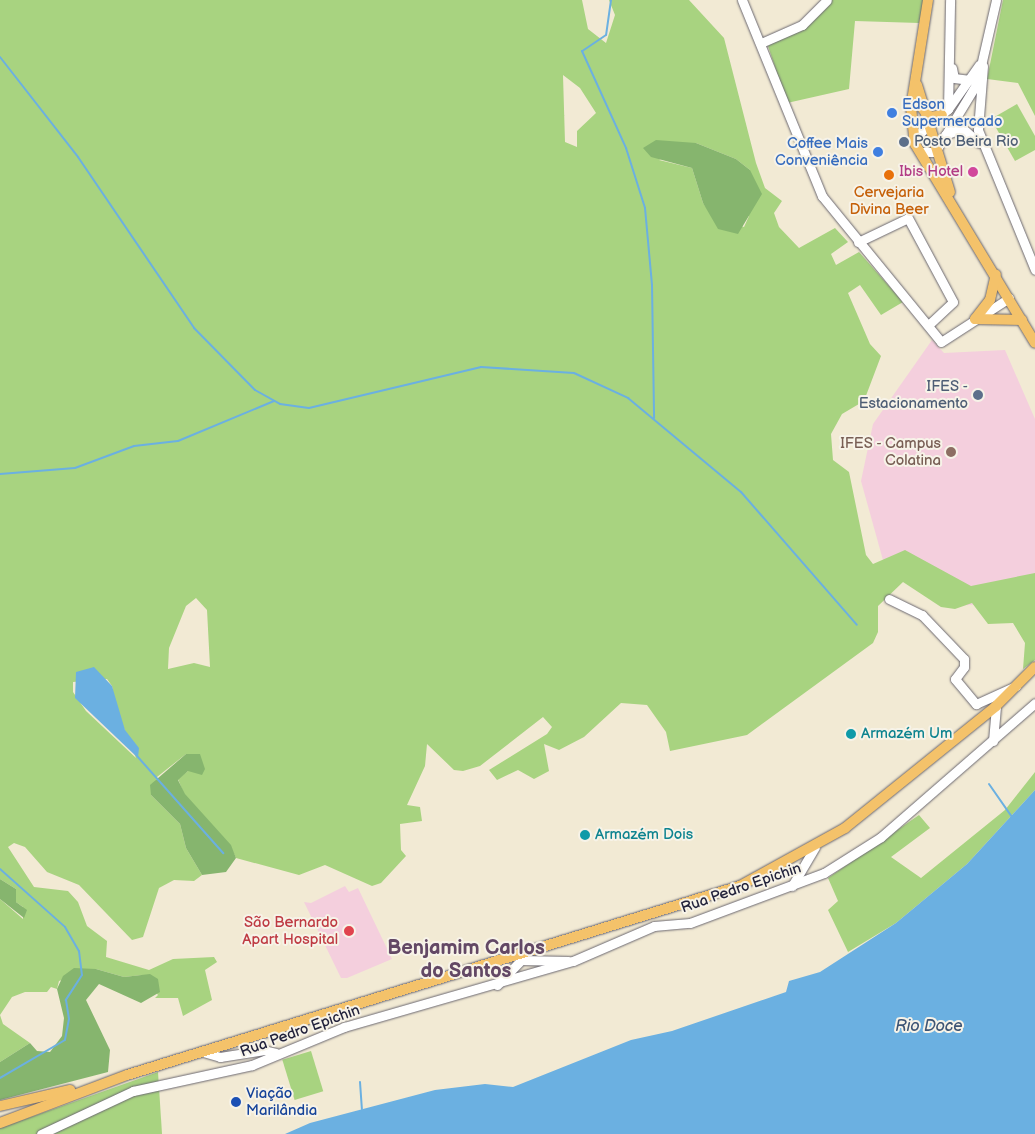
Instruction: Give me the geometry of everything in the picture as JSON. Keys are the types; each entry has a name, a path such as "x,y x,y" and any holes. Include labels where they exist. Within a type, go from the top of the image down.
{"main road":[{"path":"928,0 915,71 913,138 1035,343"},
{"path":"915,71 920,105 937,147 958,213"},
{"path":"920,105 930,117 945,112"},
{"path":"975,319 990,300 996,275"},
{"path":"975,319 1022,320"},
{"path":"0,1106 127,1075 520,957 723,892 816,847 996,706 1035,667"},
{"path":"0,1123 127,1075"}],"street":[{"path":"744,0 822,196 941,342 1009,298"},
{"path":"761,42 802,25 827,0"},
{"path":"945,112 950,62 950,0"},
{"path":"996,0 983,66 977,118 986,154 1035,270"},
{"path":"913,138 945,112 970,80 986,49"},
{"path":"950,62 954,78 970,80"},
{"path":"920,152 932,153 937,147 983,66"},
{"path":"945,135 954,129 970,131 986,154"},
{"path":"858,242 908,218 953,302 953,307 928,326"},
{"path":"889,599 922,615 964,659 964,667 955,679 976,704 1016,686"},
{"name":"Rua Pedro Epichin","path":"41,1134 133,1091 212,1076 344,1027 497,985 573,961 654,926 690,923 824,873 881,837 1035,703"},
{"path":"993,741 996,706"},
{"path":"792,886 816,847"},
{"path":"497,985 520,957 573,961"},
{"path":"203,1052 220,1057 264,1050 276,1053"}],"shaded area":[{"name":"IFES - Campus Colatina","path":"932,340 944,353 1005,350 1035,419 1035,590 1003,602 947,607 914,561 886,571 861,481 873,424"},
{"name":"São Bernardo Apart Hospital","path":"345,886 349,892 358,888 392,959 347,978 341,978 304,902 311,903"}],"green space":[{"path":"0,0 582,0 588,29 606,43 615,15 609,0 689,0 724,38 756,163 765,188 782,201 774,213 779,227 799,248 835,228 848,242 831,254 836,265 859,252 903,302 881,315 860,285 848,293 870,344 881,356 864,401 842,414 831,434 833,460 849,472 866,555 873,564 905,550 971,586 1035,573 1035,660 1023,669 1025,643 1013,623 988,624 972,603 955,609 941,607 903,582 878,606 878,632 873,643 747,735 670,751 666,732 647,705 621,703 584,737 559,750 544,744 549,771 534,779 518,770 497,780 489,770 547,734 552,727 543,717 480,766 463,771 454,770 427,744 425,766 407,805 420,807 422,821 400,824 401,850 406,856 381,883 372,886 325,865 299,875 236,858 230,845 184,794 178,779 188,771 186,754 157,777 151,795 180,824 186,848 202,875 194,881 174,880 159,888 143,937 132,940 79,885 47,872 25,847 14,843 8,847 34,887 68,891 78,902 87,926 107,941 106,957 149,970 173,959 214,957 217,962 205,970 212,1000 183,1016 178,998 155,998 158,995 142,975 124,977 96,969 59,981 57,989 51,987 47,992 25,992 12,997 0,1015 0,899 23,919 23,907 16,902 16,889 0,879","holes":["563,75 580,88 596,113 577,131 577,147 565,142","696,143 736,159 750,170 749,216 744,227 714,218 703,203 692,168 659,160","196,598 207,610 210,667 194,663 168,669 169,648 186,606","107,679 112,686 115,706 136,758 86,711 73,692 73,682"]},
{"path":"828,0 924,0 919,23 855,21 849,89 787,103 768,46"},
{"path":"1003,0 1035,0 1035,116 1018,83 987,79"},
{"path":"1017,104 1035,136 1035,150 1015,161 991,119"},
{"path":"656,140 696,143 736,159 750,170 762,194 738,234 718,229 703,203 692,168 651,157 643,148"},
{"path":"186,754 200,754 205,769 202,775 188,771 178,780 185,794 231,845 236,858 226,872 202,875 186,848 180,824 151,795 150,785"},
{"path":"1035,772 1035,790 967,864 896,923 848,952 828,910 838,901 828,878 919,815 930,828 891,857 921,878 1005,810"},
{"path":"0,879 16,889 16,902 27,910 24,918 0,899"},
{"path":"74,968 96,969 124,977 150,974 158,979 160,992 141,1003 99,984 86,1000 110,1050 108,1072 0,1100 0,1062 30,1043 37,1051 50,1052 62,1036 64,1018 57,989 63,976"},
{"path":"0,1015 3,1024 30,1043 0,1062"},
{"path":"311,1051 323,1091 295,1100 282,1060"},
{"path":"158,1072 162,1134 0,1134 0,1128"}],"water":[{"path":"94,667 112,686 125,730 139,748 138,758 75,698 76,672"},
{"name":"Rio Doce","path":"1035,790 1035,1134 285,1134 310,1123 435,1090 485,1084 513,1087 631,1040 672,1031 786,992 789,981 820,972 896,923 967,864"}],"waterway":[{"path":"611,0 606,35 582,51 626,148 645,208 652,285 654,418"},
{"path":"0,57 78,157 194,328 255,390 280,404 309,408 481,367 574,373 628,398 741,492 857,625"},
{"path":"0,474 75,468 134,446 178,441 274,401"},
{"path":"137,756 223,853"},
{"path":"989,784 1012,817"},
{"path":"0,869 65,927 79,951 82,975 66,1000 69,1019 65,1040 0,1078"},
{"path":"360,1082 362,1109"}],"place":[{"name":"Edson Supermercado","path":"892,113"},
{"name":"Posto Beira Rio","path":"904,142"},
{"name":"Coffee Mais Conveniência","path":"878,152"},
{"name":"Ibis Hotel","path":"973,172"},
{"name":"Cervejaria Divina Beer","path":"889,175"},
{"name":"IFES - Estacionamento","path":"978,395"},
{"name":"IFES - Campus Colatina","path":"951,452"},
{"name":"Armazém Um","path":"851,734"},
{"name":"Armazém Dois","path":"585,835"},
{"name":"São Bernardo Apart Hospital","path":"349,931"},
{"name":"Viação Marilândia","path":"236,1102"}],"district":[{"name":"Benjamim Carlos do Santos","path":"466,960"}]}
